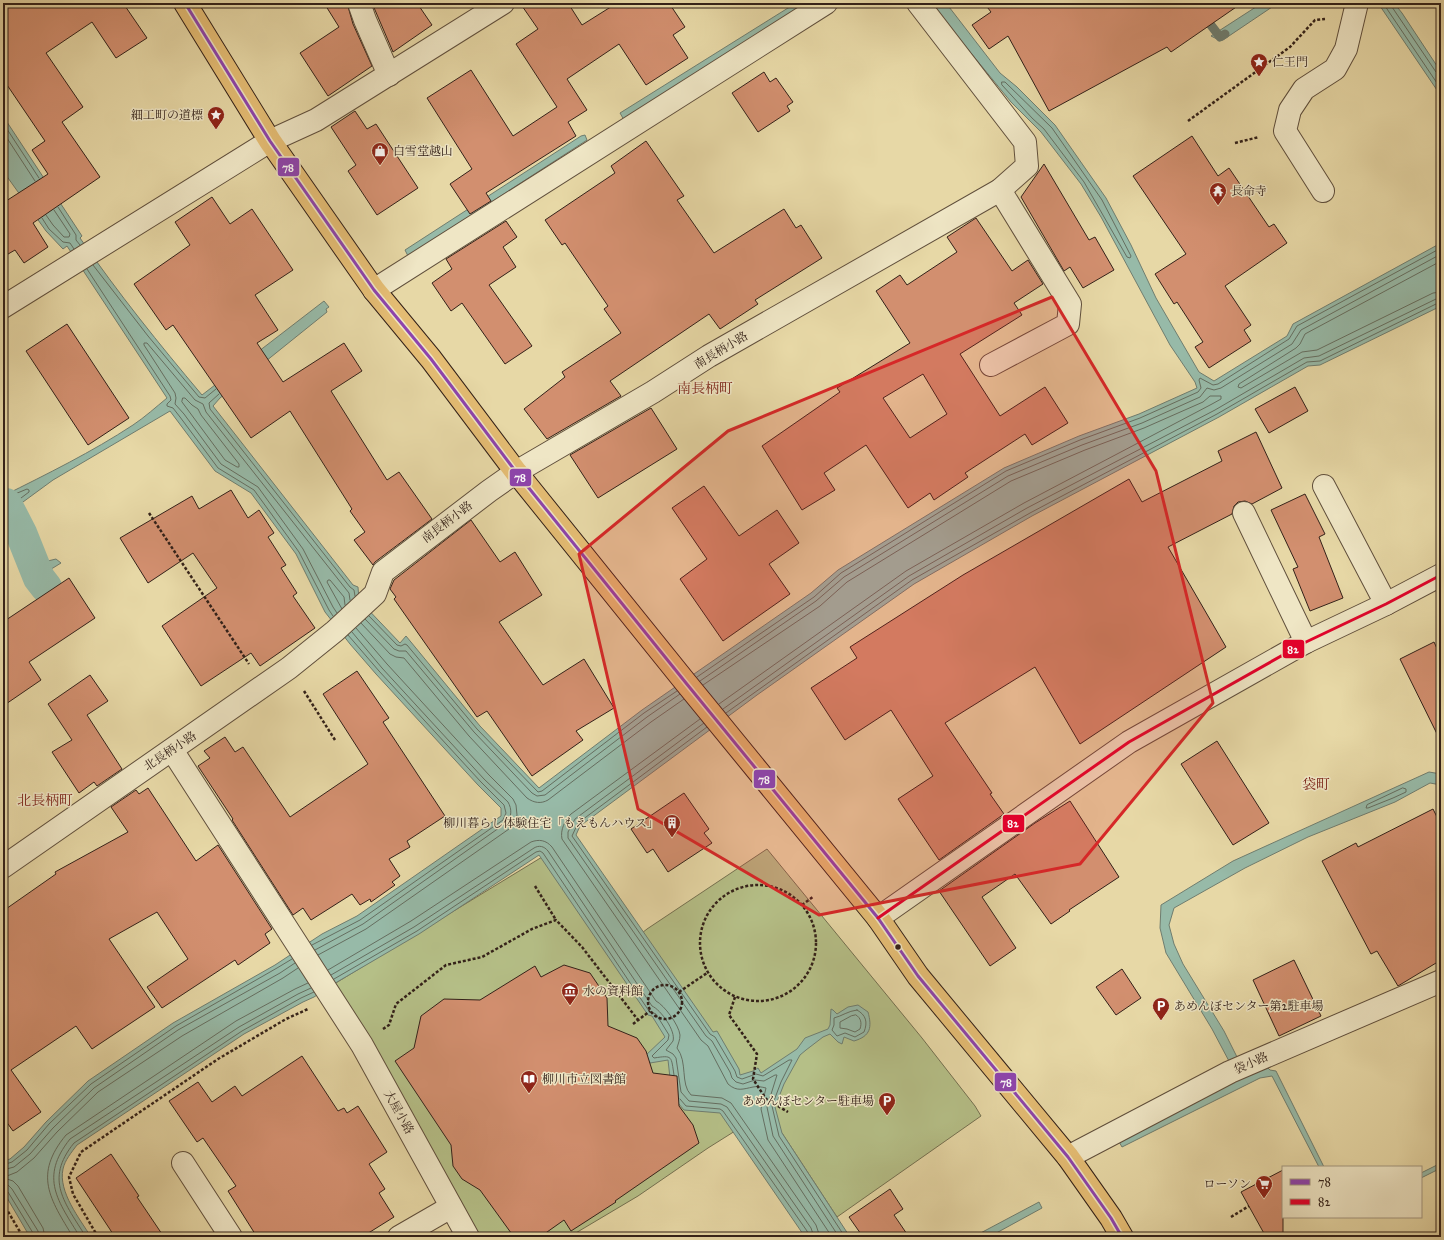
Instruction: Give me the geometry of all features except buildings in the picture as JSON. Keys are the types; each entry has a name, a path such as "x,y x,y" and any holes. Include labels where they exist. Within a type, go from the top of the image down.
{"main road":[{"path":"185,3 270,141 374,290 431,360 516,472 878,918 918,976 1068,1157 1111,1218 1122,1237"}],"street":[{"path":"359,3 389,75"},
{"path":"3,307 270,141 316,120 503,3"},
{"path":"374,290 826,3"},
{"name":"南長柄小路","path":"375,594 382,572 516,472 653,392 709,356 1000,190 1027,166 1025,142 918,3"},
{"path":"1323,191 1285,131 1290,110 1304,89 1335,69 1346,49 1355,11"},
{"path":"992,365 1068,324 1070,304 1000,190"},
{"path":"1324,486 1386,604"},
{"path":"1244,513 1306,642"},
{"path":"878,918 1129,742 1306,642 1386,604 1441,575"},
{"name":"北長柄小路","path":"3,867 289,668 335,631 375,594"},
{"name":"大屋小路","path":"172,750 362,1045 468,1237"},
{"name":"袋小路","path":"1068,1157 1238,1069 1441,982"},
{"path":"183,1163 231,1237"},
{"path":"399,1237 451,1207"}],"path":[{"path":"1188,121 1290,47 1315,20 1355,11"},
{"path":"149,513 264,686"},
{"path":"289,668 335,740"},
{"path":"750,884 770,885 787,892 802,905 813,922 816,941 814,960 805,978 791,992 773,1000 754,1002 735,997 719,988 707,973 700,955 699,936 705,917 716,901 732,890 750,884"},
{"path":"535,886 556,920 582,947 638,1020"},
{"path":"802,905 814,896"},
{"path":"362,1045 389,1025 396,1004 446,966 482,957 532,929 556,920"},
{"path":"679,992 707,973"},
{"path":"665,984 679,992 681,998 680,1009 672,1018 660,1018 655,1016 650,1011 647,1001 651,991 655,987 665,984"},
{"path":"98,1237 73,1194 69,1178 81,1152 218,1059 329,993"},
{"path":"735,997 729,1015 757,1054 753,1079 766,1099 788,1112"},
{"path":"633,1024 650,1011"},
{"path":"3,1203 23,1237"},
{"path":"1231,1217 1249,1206"}],"highlighted area":[{"path":"1052,297 1156,471 1213,703 1080,864 819,915 638,809 579,554 728,431"}],"green space":[{"path":"767,849 922,1038 975,1106 981,1116 837,1217 782,1133 743,1126 638,1196 569,1237 468,1237 326,989 547,854 613,956 647,929"}],"water":[{"path":"796,3 815,3 624,120 620,113"},
{"path":"930,3 946,3 1000,73 1017,87 1055,125 1106,198 1131,245 1156,298 1199,372 1214,381 1287,336 1293,324 1441,243 1441,306 1320,365 1308,366 1219,417 1032,516 914,584 757,695 580,826 576,835 713,1032 717,1031 739,1069 740,1075 758,1068 761,1073 797,1049 805,1038 828,1029 830,1025 831,1009 837,1014 848,1007 858,1005 868,1012 870,1022 869,1030 867,1034 860,1039 854,1041 844,1037 842,1044 830,1034 823,1037 800,1055 784,1084 775,1107 782,1133 850,1237 805,1237 720,1113 684,1110 672,1096 668,1060 650,1063 645,1056 665,1037 652,1016 648,1015 539,855 419,934 314,997 244,1034 77,1145 65,1163 62,1178 71,1205 91,1237 30,1237 3,1191 3,1161 10,1159 24,1147 46,1122 88,1081 173,1023 275,965 322,934 357,916 501,816 501,808 478,785 350,644 325,612 296,554 251,493 215,471 170,411 53,480 8,513 31,565 56,559 61,563 35,579 28,577 3,523 3,496 102,444 137,422 167,398 67,246 63,249 46,231 3,171 3,116 82,236 80,238 94,258 139,318 202,395 324,301 329,307 326,309 327,312 220,398 213,406 353,585 358,587 359,600 400,643 406,636 480,726 539,788 642,710 811,593 838,570 1004,468 1079,436 1139,414 1197,388 1195,382 1170,345 1101,217 1081,184 1041,132 1011,102"},
{"path":"1262,3 1278,3 1223,40 1219,40 1211,36"},
{"path":"1378,3 1394,3 1402,13 1441,72 1441,96"},
{"path":"585,135 587,140 408,256 405,250 581,136"},
{"path":"1429,772 1441,774 1441,785 1430,783 1395,802 1308,837 1245,868 1174,908 1169,925 1174,944 1183,964 1224,1031 1238,1059 1230,1063 1212,1029 1166,953 1160,928 1161,905 1233,861"},
{"path":"1266,1066 1270,1070 1276,1071 1324,1166 1318,1166 1272,1076 1260,1078 1122,1147 1118,1140"},
{"path":"1441,1163 1441,1168 1422,1178 1422,1172"},
{"path":"1039,1202 1042,1208 989,1237 973,1237"}],"waterway":[{"path":"1194,3 1220,37 1225,34"},
{"path":"6,504 21,533 39,578 46,587"}],"transit line":[{"name":"78","path":"185,3 270,141 374,290 431,359 516,472 878,918 918,976 1068,1157 1111,1218 1122,1237"},
{"name":"82","path":"878,918 1129,742 1306,642 1386,604 1441,575"}],"place":[{"name":"仁王門","path":"1259,77"},
{"name":"細工町の道標","path":"216,130"},
{"name":"白雪堂越山","path":"380,166"},
{"name":"長命寺","path":"1218,206"},
{"name":"柳川暮らし体験住宅「もえもんハウス」","path":"672,838"},
{"name":"水の資料館","path":"570,1006"},
{"name":"あめんぼセンター第2駐車場","path":"1161,1021"},
{"name":"柳川市立図書館","path":"529,1094"},
{"name":"あめんぼセンター駐車場","path":"887,1116"},
{"name":"ローソン","path":"1264,1199"}],"district":[{"name":"南長柄町","path":"705,388"},
{"name":"袋町","path":"1316,784"},
{"name":"北長柄町","path":"45,800"}]}
